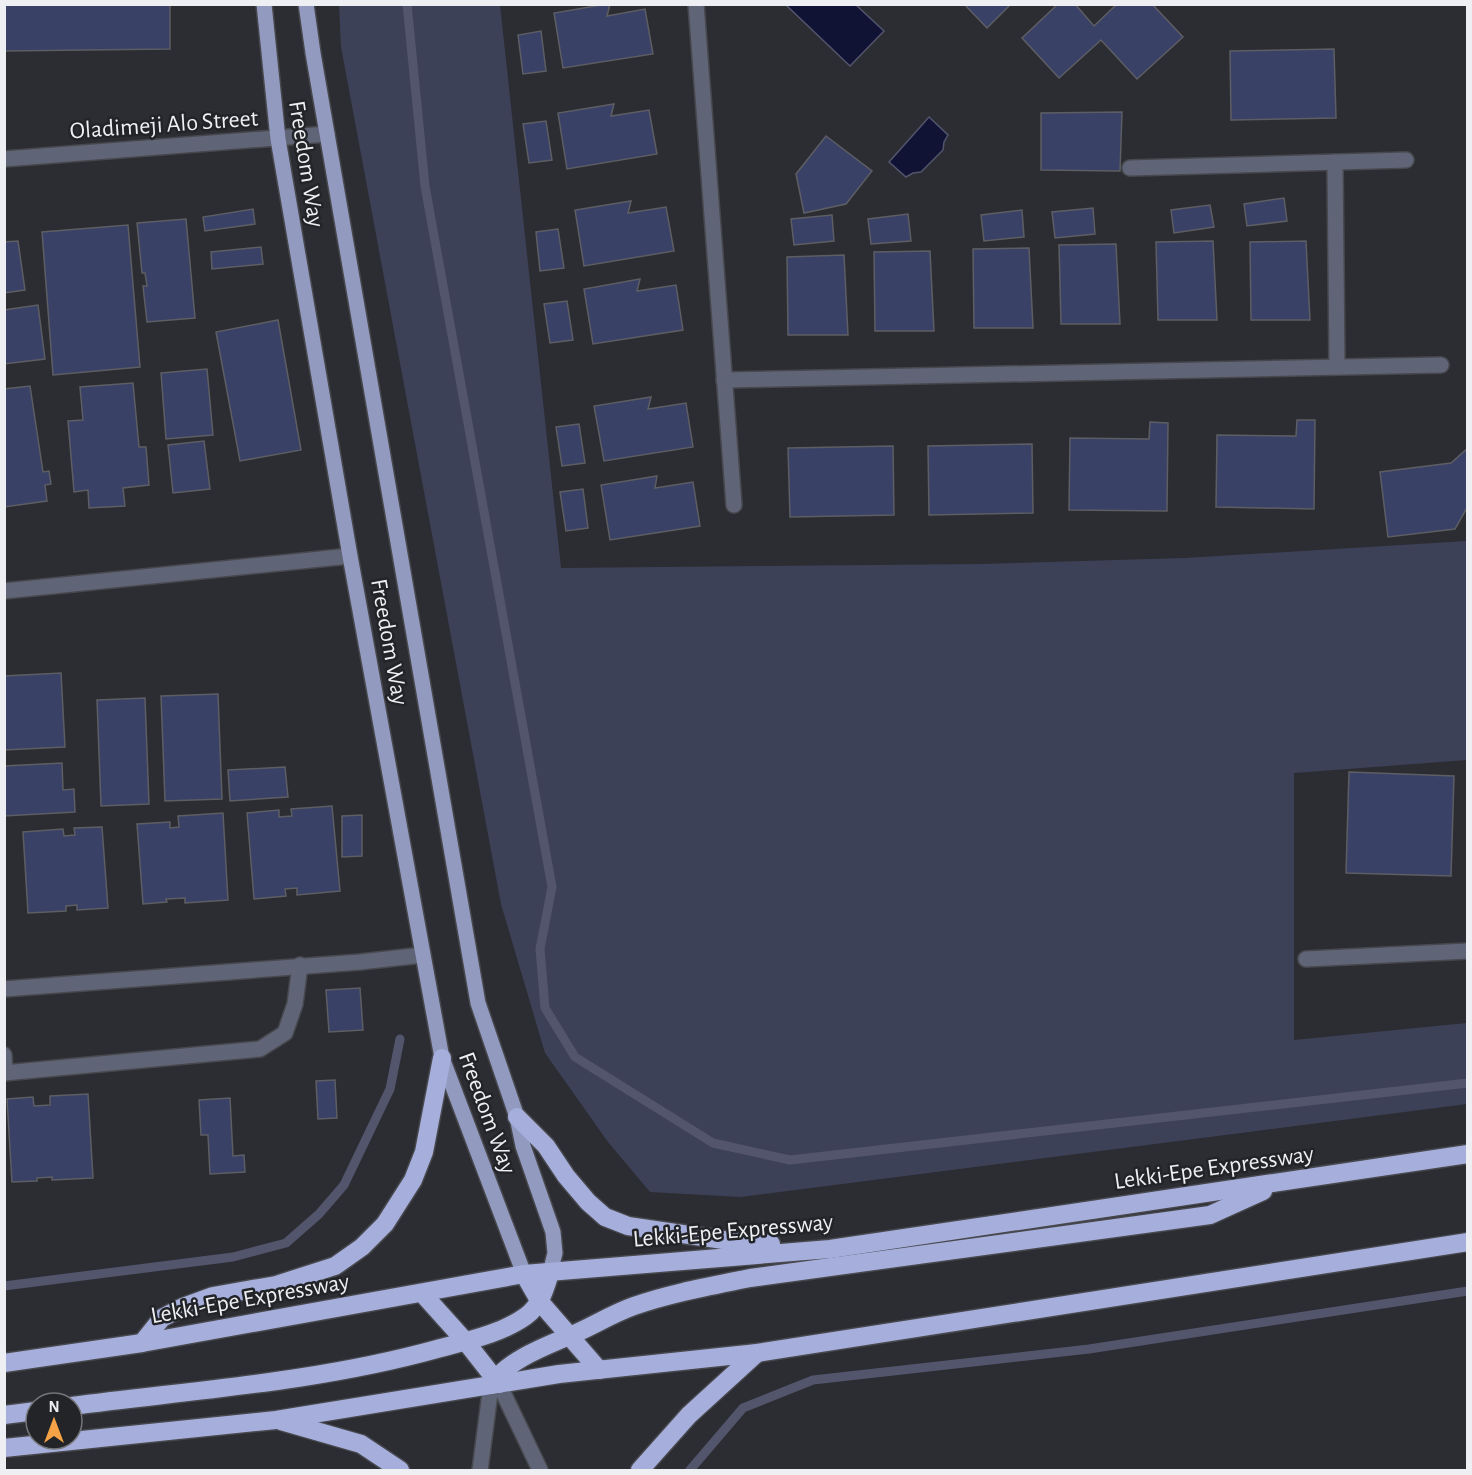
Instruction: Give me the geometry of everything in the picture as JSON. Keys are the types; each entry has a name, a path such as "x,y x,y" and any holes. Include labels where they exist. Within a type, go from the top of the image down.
{"highway":[{"path":"142,1342 162,1318 183,1307 213,1296 276,1285 335,1266 362,1247 385,1224 413,1180 424,1152 441,1058"},
{"path":"518,1117 546,1146 566,1176 588,1202 605,1217 628,1226 737,1242 830,1249"},
{"name":"Lekki-Epe Expressway","path":"4,1363 142,1342 524,1275 830,1249 1467,1154"},
{"path":"495,1383 525,1357 632,1306 691,1289 750,1278 1210,1215 1284,1182"},
{"path":"4,1448 276,1420 495,1383 757,1353 1467,1242"},
{"path":"84,1404 327,1373 406,1358 465,1342 527,1316 540,1302 550,1273"},
{"path":"524,1275 540,1302 599,1370"},
{"path":"422,1293 465,1342 495,1383"},
{"path":"640,1470 689,1414 757,1353"},
{"path":"4,1415 24,1412"},
{"path":"276,1420 361,1444 400,1470"}],"main road":[{"name":"Freedom Way","path":"264,4 278,139 350,556 441,1058 524,1275"},
{"name":"Freedom Way","path":"306,4 478,1003 518,1117 523,1146 553,1232 555,1253 550,1273"}],"street":[{"path":"696,4 734,505"},
{"name":"Oladimeji Alo Street","path":"4,159 327,134"},
{"path":"1130,168 1406,160"},
{"path":"1335,162 1337,367"},
{"path":"724,380 1441,365"},
{"path":"4,591 350,556"},
{"path":"1306,959 1467,951"},
{"path":"4,989 360,962 423,955"},
{"path":"4,1055 5,1073 260,1049 285,1033 295,1004 300,965"},
{"path":"480,1470 495,1383"},
{"path":"495,1383 540,1470"}],"shaded area":[{"path":"339,5 500,5 561,568 983,564 1185,558 1467,541 1467,760 1294,773 1294,1040 1467,1023 1467,1104 740,1197 650,1192 608,1142 545,1053 501,904 341,47"},
{"path":"786,5 856,5 884,31 850,66"},
{"path":"929,117 948,135 943,150 921,172 906,177 889,162"}],"building":[{"path":"4,4 170,4 170,49 4,51"},
{"path":"610,4 607,16 645,9 653,54 563,68 554,13"},
{"path":"964,4 1011,4 987,28"},
{"path":"1058,4 1075,4 1094,26 1117,4 1152,4 1183,37 1137,79 1101,40 1059,78 1022,38"},
{"path":"541,31 546,71 523,74 518,35"},
{"path":"1334,49 1336,118 1231,120 1230,51"},
{"path":"614,104 611,116 649,110 657,154 567,169 558,113"},
{"path":"1122,112 1120,171 1041,170 1041,113"},
{"path":"546,121 552,160 529,163 523,124"},
{"path":"826,136 872,171 846,204 804,213 796,174"},
{"path":"1284,198 1287,221 1247,226 1244,204"},
{"path":"631,201 628,213 666,207 674,251 584,266 575,210"},
{"path":"1210,205 1214,227 1174,233 1171,210"},
{"path":"1093,208 1095,234 1055,238 1052,212"},
{"path":"253,209 255,224 205,231 203,217"},
{"path":"1022,210 1024,237 984,241 981,215"},
{"path":"908,214 911,241 871,244 868,219"},
{"path":"832,215 834,241 794,245 791,219"},
{"path":"186,219 195,318 147,322 143,286 147,286 145,273 142,273 137,223"},
{"path":"128,225 140,367 53,375 42,232"},
{"path":"558,229 564,268 540,271 536,232"},
{"path":"18,241 25,290 4,293 4,242"},
{"path":"1213,241 1217,320 1158,320 1156,242"},
{"path":"1306,241 1310,320 1251,320 1250,242"},
{"path":"1116,244 1120,324 1061,324 1059,245"},
{"path":"261,247 263,264 212,269 211,252"},
{"path":"1029,248 1033,328 974,328 973,249"},
{"path":"930,251 934,331 875,331 874,252"},
{"path":"844,255 848,335 788,335 787,257"},
{"path":"640,279 637,291 676,285 683,330 593,344 584,289"},
{"path":"567,301 573,340 550,343 544,304"},
{"path":"38,305 45,359 4,364 4,310"},
{"path":"278,320 301,450 240,461 216,332"},
{"path":"207,369 213,435 166,439 161,373"},
{"path":"133,383 139,447 146,447 149,485 123,488 125,506 89,508 88,490 74,492 68,421 83,420 80,387"},
{"path":"30,386 43,472 49,471 51,484 45,485 47,501 4,507 4,389"},
{"path":"651,397 648,409 686,403 693,447 604,461 594,406"},
{"path":"1297,420 1315,420 1314,509 1216,507 1217,435 1296,436"},
{"path":"1150,422 1168,423 1167,511 1069,510 1070,438 1149,439"},
{"path":"579,424 585,463 562,466 556,427"},
{"path":"204,441 210,489 173,493 168,445"},
{"path":"1032,444 1033,513 929,515 928,446"},
{"path":"893,446 894,515 790,517 788,448"},
{"path":"1468,448 1468,506 1455,529 1388,537 1380,472 1451,463"},
{"path":"657,476 655,488 693,482 700,526 610,540 601,485"},
{"path":"583,489 588,528 566,531 560,492"},
{"path":"61,673 65,747 4,750 4,676"},
{"path":"218,694 222,799 165,801 161,696"},
{"path":"145,698 149,804 101,806 97,700"},
{"path":"62,763 63,790 74,789 75,812 4,816 4,766"},
{"path":"285,767 288,797 230,801 228,770"},
{"path":"1349,772 1454,776 1451,876 1346,873"},
{"path":"332,806 340,891 297,895 297,888 285,889 286,896 254,899 247,813 279,810 279,817 292,816 291,809"},
{"path":"223,813 228,900 185,903 185,898 143,904 137,824 170,822 170,828 179,827 178,816"},
{"path":"362,815 362,856 342,857 342,816"},
{"path":"102,827 108,908 77,910 77,905 66,906 66,911 28,913 23,832 63,829 64,836 75,835 74,828"},
{"path":"360,988 363,1030 329,1032 326,990"},
{"path":"335,1080 337,1118 318,1119 316,1081"},
{"path":"88,1094 93,1178 52,1180 52,1177 37,1178 37,1181 12,1182 7,1099 33,1097 34,1106 50,1105 50,1096"},
{"path":"230,1098 233,1156 244,1155 245,1172 210,1174 208,1135 201,1135 199,1100"}],"waterway":[{"path":"407,4 425,186 552,887 540,949 545,1008 575,1057 713,1143 790,1160 1468,1083"},
{"path":"4,1286 233,1257 286,1243 319,1214 344,1185 390,1089 400,1039"},
{"path":"690,1470 743,1408 813,1380 1089,1349 1468,1291"}]}
